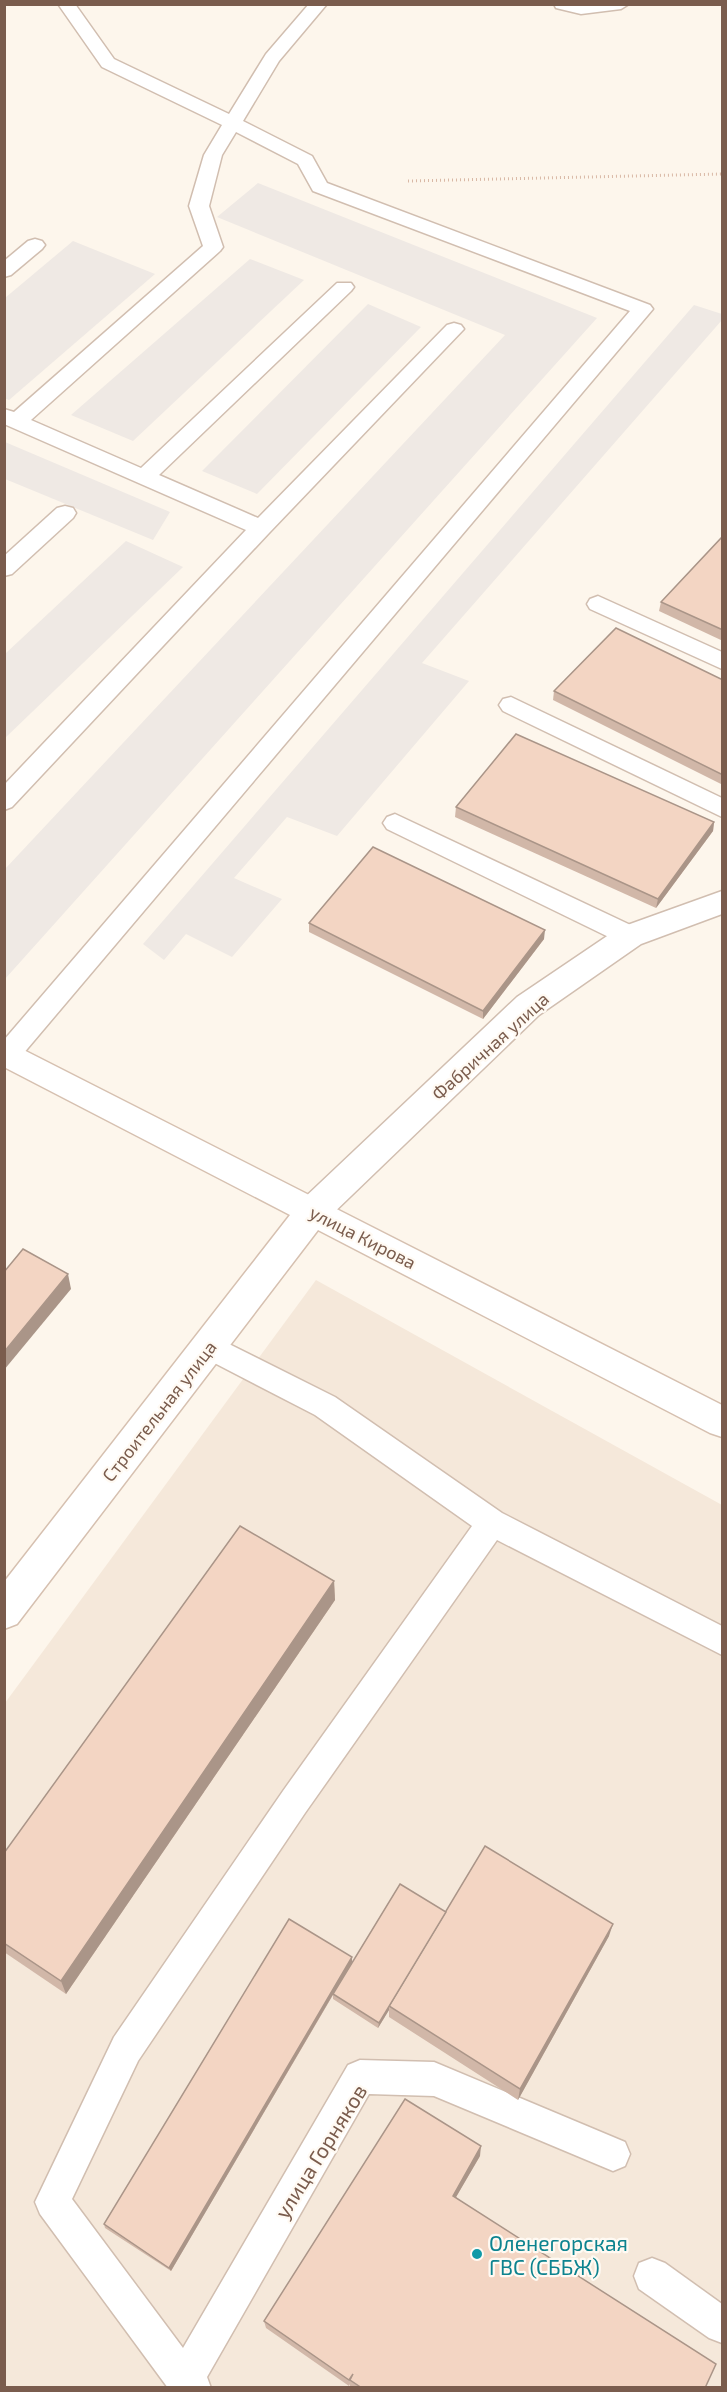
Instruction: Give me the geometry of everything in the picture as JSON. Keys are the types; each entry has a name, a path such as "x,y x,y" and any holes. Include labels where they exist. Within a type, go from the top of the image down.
{"street":[{"name":"Фабричная улица","path":"314,1211 528,1006 630,936 723,902"},
{"name":"улица Кирова","path":"6,1053 723,1422"},
{"name":"Строительная улица","path":"4,1612 314,1211"}],"lane":[{"path":"6,1053 643,309 320,187 305,160 186,99 108,63 66,4"},
{"path":"261,528 11,418 213,247 199,206 213,155 272,58 319,4"},
{"path":"562,4 581,9 621,4"},
{"path":"4,271 35,245"},
{"path":"144,477 344,287"},
{"path":"4,801 261,528 454,328"},
{"path":"4,569 65,513"},
{"path":"598,604 723,661"},
{"path":"511,705 723,808"},
{"path":"395,823 630,936"},
{"path":"209,1346 325,1406 492,1523 723,1641"},
{"path":"189,2384 52,2202 126,2049 294,1802 492,1523"},
{"name":"улица Горняков","path":"189,2384 360,2077 434,2079 613,2154"},
{"path":"652,2276 723,2325"}],"path":[{"path":"402,182 723,174"}],"shaded area":[{"path":"258,183 597,318 5,979 5,869 505,335 217,217"},
{"path":"73,241 155,274 9,400 4,398 5,298"},
{"path":"250,259 304,280 133,441 71,415"},
{"path":"368,304 421,327 257,494 202,471"},
{"path":"694,305 722,314 722,320 422,663 469,681 337,836 287,817 234,878 282,899 232,957 186,934 164,960 143,944"},
{"path":"4,442 170,512 153,540 5,479"},
{"path":"126,541 183,567 5,738 5,654"},
{"path":"316,1280 722,1505 722,2387 5,2388 5,1703"}],"building":[{"path":"723,536 723,630 661,602"},
{"path":"616,628 723,680 723,775 554,691"},
{"path":"516,734 714,822 658,899 456,807"},
{"path":"373,847 545,930 483,1011 309,923"},
{"path":"23,1249 68,1274 4,1352 4,1272"},
{"path":"240,1526 334,1581 61,1981 4,1943 4,1853"},
{"path":"485,1846 613,1924 520,2089 389,2006"},
{"path":"400,1884 446,1912 379,2023 333,1994"},
{"path":"289,1919 352,1957 169,2268 104,2224"},
{"path":"405,2099 481,2146 453,2196 716,2364 705,2388 362,2388 350,2380 353,2374 349,2380 264,2321"}],"place":[{"name":"Оленегорская ГВС (СББЖ)","path":"477,2254"}]}
